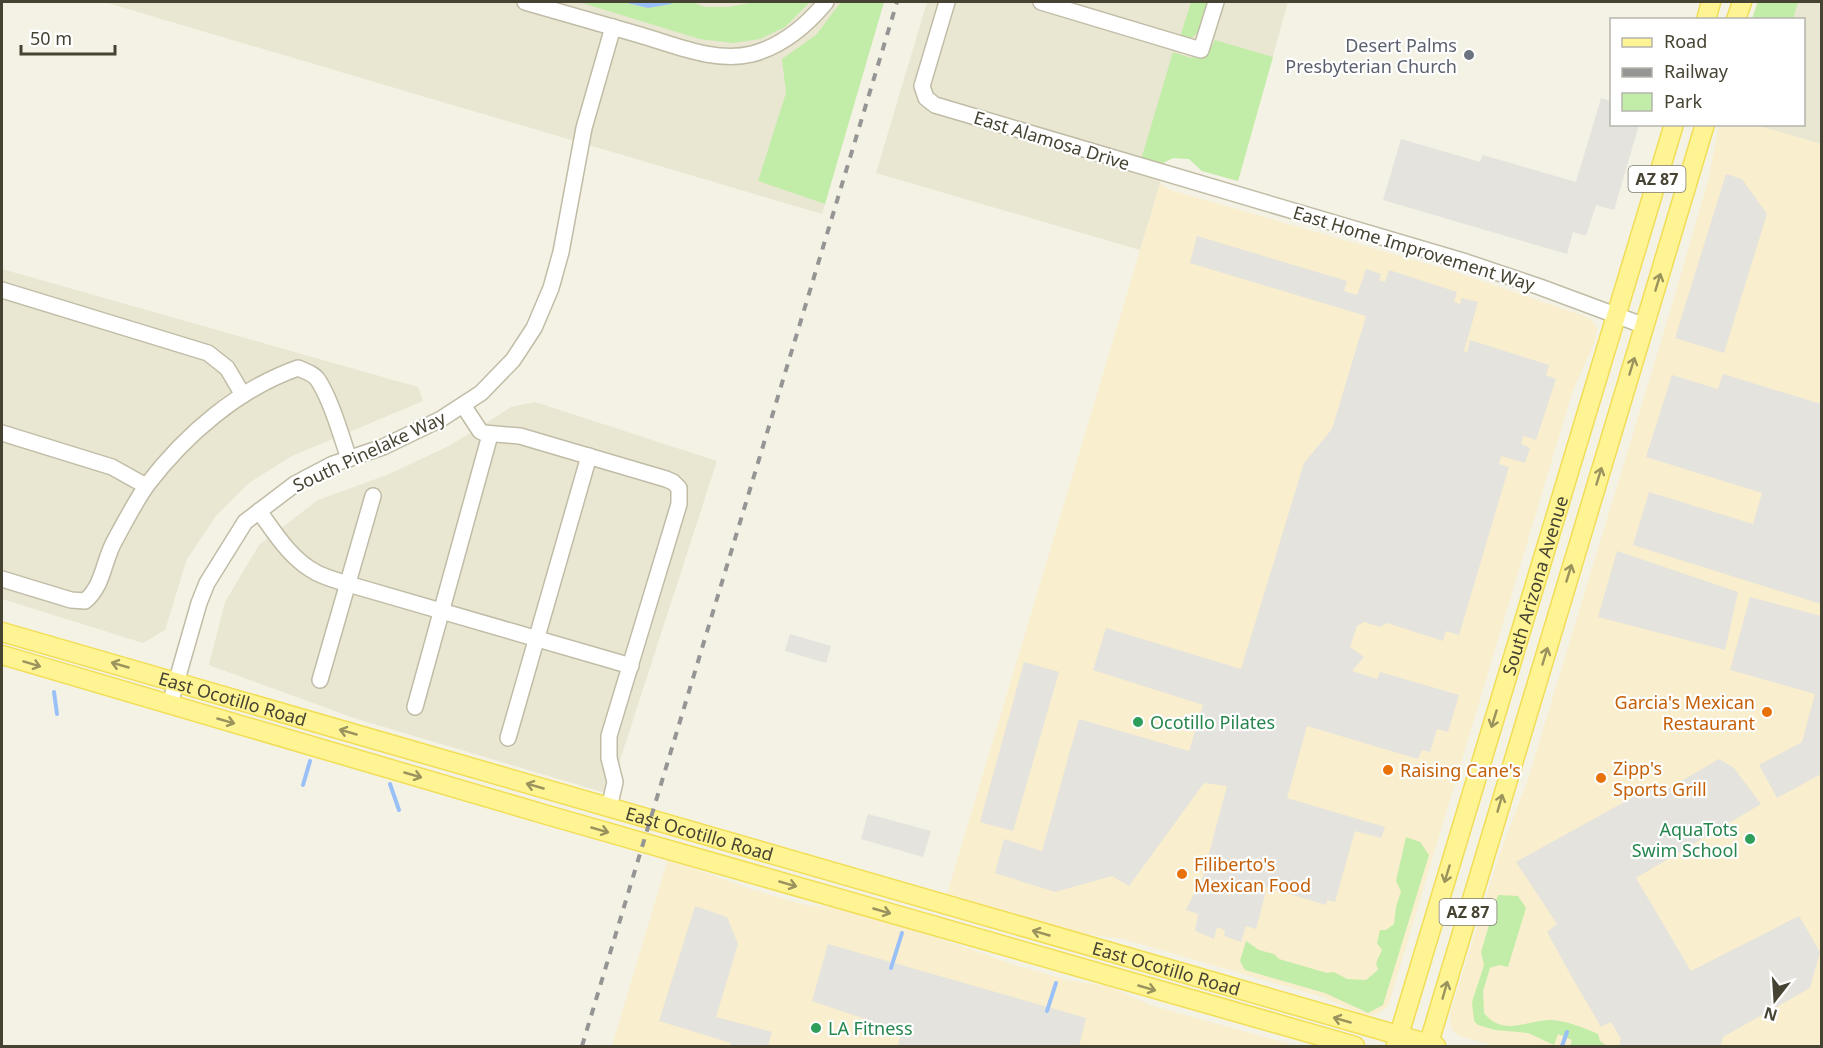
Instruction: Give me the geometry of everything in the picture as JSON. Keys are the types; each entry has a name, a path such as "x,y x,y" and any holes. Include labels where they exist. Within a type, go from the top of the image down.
{"main road":[{"path":"1707,18 1711,2"},
{"path":"1737,18 1742,2"},
{"name":"South Arizona Avenue","path":"1397,1041 1673,126"},
{"name":"South Arizona Avenue","path":"1431,1046 1704,126"},
{"name":"East Ocotillo Road","path":"2,632 1097,949 1397,1041 1431,1046"},
{"name":"East Ocotillo Road","path":"2,655 1355,1047"},
{"path":"1091,972 1097,949"}],"street":[{"path":"525,2 722,57 753,54 788,38 812,19 826,2"},
{"name":"East Alamosa Drive","path":"947,2 922,86 926,98 935,105 1180,178"},
{"path":"1041,2 1202,50 1216,2"},
{"name":"South Pinelake Way","path":"170,704 199,603 207,584 245,522 295,484 333,464 383,447 441,419 481,393 513,360 534,328 551,288 561,252 584,128 613,27"},
{"name":"East Home Improvement Way","path":"1180,178 1466,262 1645,326"},
{"path":"2,290 208,353 227,368 243,395"},
{"path":"2,579 71,600 85,601 94,594 112,545 146,486 172,454 200,428 243,395 289,371 298,368 317,378 349,459"},
{"path":"463,405 480,431 490,435 520,436 673,482 679,488 680,504 607,745 615,782 609,808"},
{"path":"2,433 112,467 146,486"},
{"path":"415,707 490,435"},
{"path":"508,738 589,456"},
{"path":"320,680 374,496"},
{"path":"259,510 300,562 316,573 631,666"}],"shaded area":[{"path":"104,2 884,2 822,214"},
{"path":"927,2 1288,2 1238,181 1202,171 1189,159 1173,158 1163,163 1160,184 1140,250 876,173"},
{"path":"1757,2 1821,2 1821,144 1759,126 1805,126 1805,18 1753,18"},
{"path":"1601,98 1610,101 1610,126 1639,126 1614,210 1596,205 1586,236 1573,232 1567,254 1383,200 1401,139 1480,162 1483,155 1576,182"},
{"path":"1719,126 1759,126 1821,144 1821,1046 1496,1046 1460,1036 1453,1031 1450,1014 1498,859 1528,779 1708,181"},
{"path":"1726,174 1742,179 1767,214 1724,353 1675,338"},
{"path":"1160,184 1170,190 1455,272 1584,316 1592,320 1597,328 1595,341 1573,390 1388,1006 1376,1015 1363,1015 1323,997 1123,939 1073,932 947,894"},
{"path":"1197,236 1347,281 1344,291 1357,295 1366,269 1381,274 1379,280 1385,282 1389,270 1457,292 1454,302 1460,304 1462,298 1478,302 1464,351 1467,352 1470,340 1549,365 1546,375 1556,379 1536,440 1523,436 1521,444 1530,448 1525,463 1501,456 1499,464 1509,467 1459,635 1446,631 1443,641 1387,623 1380,627 1364,622 1357,626 1350,647 1364,657 1352,671 1377,679 1380,672 1459,695 1448,732 1437,729 1430,752 1422,750 1418,759 1307,726 1287,798 1385,827 1381,838 1355,831 1335,902 1327,900 1326,905 1263,886 1262,890 1266,891 1256,929 1246,926 1241,942 1224,936 1225,930 1217,927 1214,939 1195,931 1198,914 1186,910 1203,876 1227,786 1204,783 1129,886 1112,876 1055,892 995,873 1004,839 1042,851 1079,719 1189,751 1203,705 1093,670 1106,628 1241,669 1304,463 1332,429 1366,316 1190,263"},
{"path":"2,269 418,387 423,401 292,456 249,483 216,516 187,559 165,630 143,643 2,599"},
{"path":"1723,374 1821,404 1821,604 1633,545 1649,492 1753,524 1762,493 1646,457 1672,375 1718,389"},
{"path":"535,402 717,461 609,794 354,718 209,665 225,602 259,545 318,500 387,475 449,446 511,407"},
{"path":"1617,551 1738,592 1725,650 1598,617"},
{"path":"1750,597 1821,616 1821,774 1777,798 1759,765 1802,742 1815,694 1730,670"},
{"path":"790,634 831,646 826,663 785,651"},
{"path":"1024,662 1059,672 1013,831 980,822"},
{"path":"1719,759 1734,768 1761,804 1636,878 1691,971 1799,916 1820,952 1810,988 1723,1037 1720,1046 1619,1046 1621,1039 1611,1022 1601,1027 1569,972 1547,932 1557,924 1516,862 1655,785 1659,794"},
{"path":"868,814 931,831 923,857 861,839"},
{"path":"668,859 747,888 805,905 839,908 912,929 1012,964 1067,980 1108,986 1150,1005 1296,1046 612,1046"},
{"path":"695,906 727,917 738,944 716,1017 772,1032 768,1046 729,1046 731,1043 659,1021"},
{"path":"828,944 1086,1018 1079,1046 898,1046 901,1031 812,1001"}],"green space":[{"path":"579,2 623,2 648,8 673,2 692,2 705,7 729,7 754,2 810,2 785,27 760,39 733,43 700,39"},
{"path":"841,2 884,2 825,204 758,181 786,93 782,59 816,35"},
{"path":"1191,2 1210,2 1203,29 1191,38 1180,37"},
{"path":"1758,2 1798,2 1793,18 1752,18"},
{"path":"1215,40 1273,57 1238,181 1202,171 1189,159 1173,158 1163,163 1141,160 1173,52 1191,58 1209,51"},
{"path":"1406,837 1420,842 1429,855 1383,1005 1368,1013 1325,993 1245,970 1240,961 1246,941 1259,950 1274,954 1279,959 1327,973 1334,972 1347,979 1366,980 1378,970 1376,963 1382,950 1377,943 1380,930 1386,930 1394,924 1401,891 1396,881"},
{"path":"1498,895 1518,896 1526,908 1508,967 1499,965 1490,968 1483,991 1484,1013 1492,1020 1508,1026 1543,1020 1570,1023 1598,1034 1600,1041 1607,1046 1570,1046 1572,1040 1558,1034 1554,1045 1528,1033 1495,1030 1478,1025 1474,1021 1472,1002 1484,965 1481,952"}],"water":[{"path":"623,2 673,2 648,8"}],"waterway":[{"path":"54,692 57,714"},
{"path":"303,785 310,761"},
{"path":"390,784 399,810"},
{"path":"891,968 902,933"},
{"path":"1047,1011 1056,983"},
{"path":"1562,1046 1567,1032"}],"railway":[{"path":"582,1046 897,2"}],"place":[{"name":"Desert Palms Presbyterian Church","path":"1469,55"},
{"name":"Garcia's Mexican Restaurant","path":"1767,712"},
{"name":"Ocotillo Pilates","path":"1138,722"},
{"name":"Raising Cane's","path":"1388,770"},
{"name":"Zipp's Sports Grill","path":"1601,778"},
{"name":"AquaTots Swim School","path":"1750,839"},
{"name":"Filiberto's Mexican Food","path":"1182,874"},
{"name":"LA Fitness","path":"816,1028"}]}
